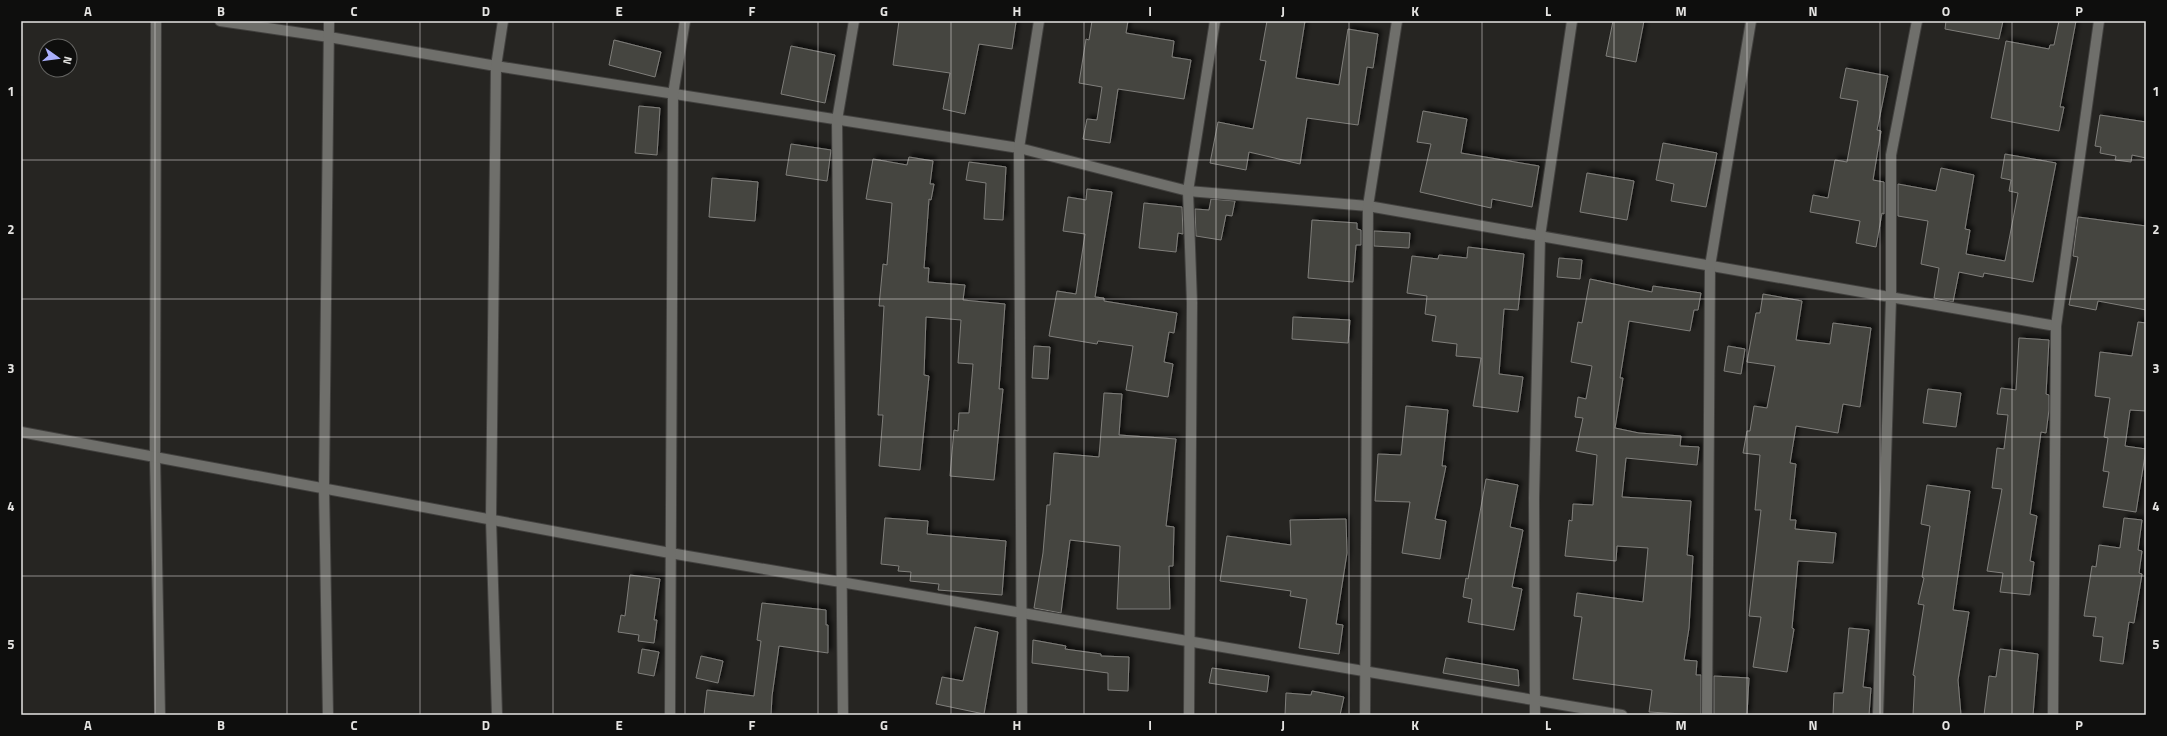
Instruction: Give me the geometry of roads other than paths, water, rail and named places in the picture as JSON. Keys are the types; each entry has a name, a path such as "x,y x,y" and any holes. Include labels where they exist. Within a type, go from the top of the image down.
{"street":[{"path":"156,21 155,457 160,715"},
{"path":"220,21 329,37 496,66 1019,148 1188,191 1368,206 2056,326"},
{"path":"328,715 324,488 329,21"},
{"path":"497,715 491,519 496,66 504,21"},
{"path":"670,715 673,94 685,21"},
{"path":"843,715 840,582 837,120 854,21"},
{"path":"1022,715 1019,148 1039,21"},
{"path":"1189,715 1192,303 1188,191 1216,21"},
{"path":"1365,715 1368,206 1397,21"},
{"path":"1535,715 1534,498 1540,236 1572,21"},
{"path":"1706,715 1710,266 1751,21"},
{"path":"1878,715 1891,298 1891,155 1917,21"},
{"path":"2052,715 2056,326 2099,21"},
{"path":"21,432 670,553 1021,614 1622,715"}]}
